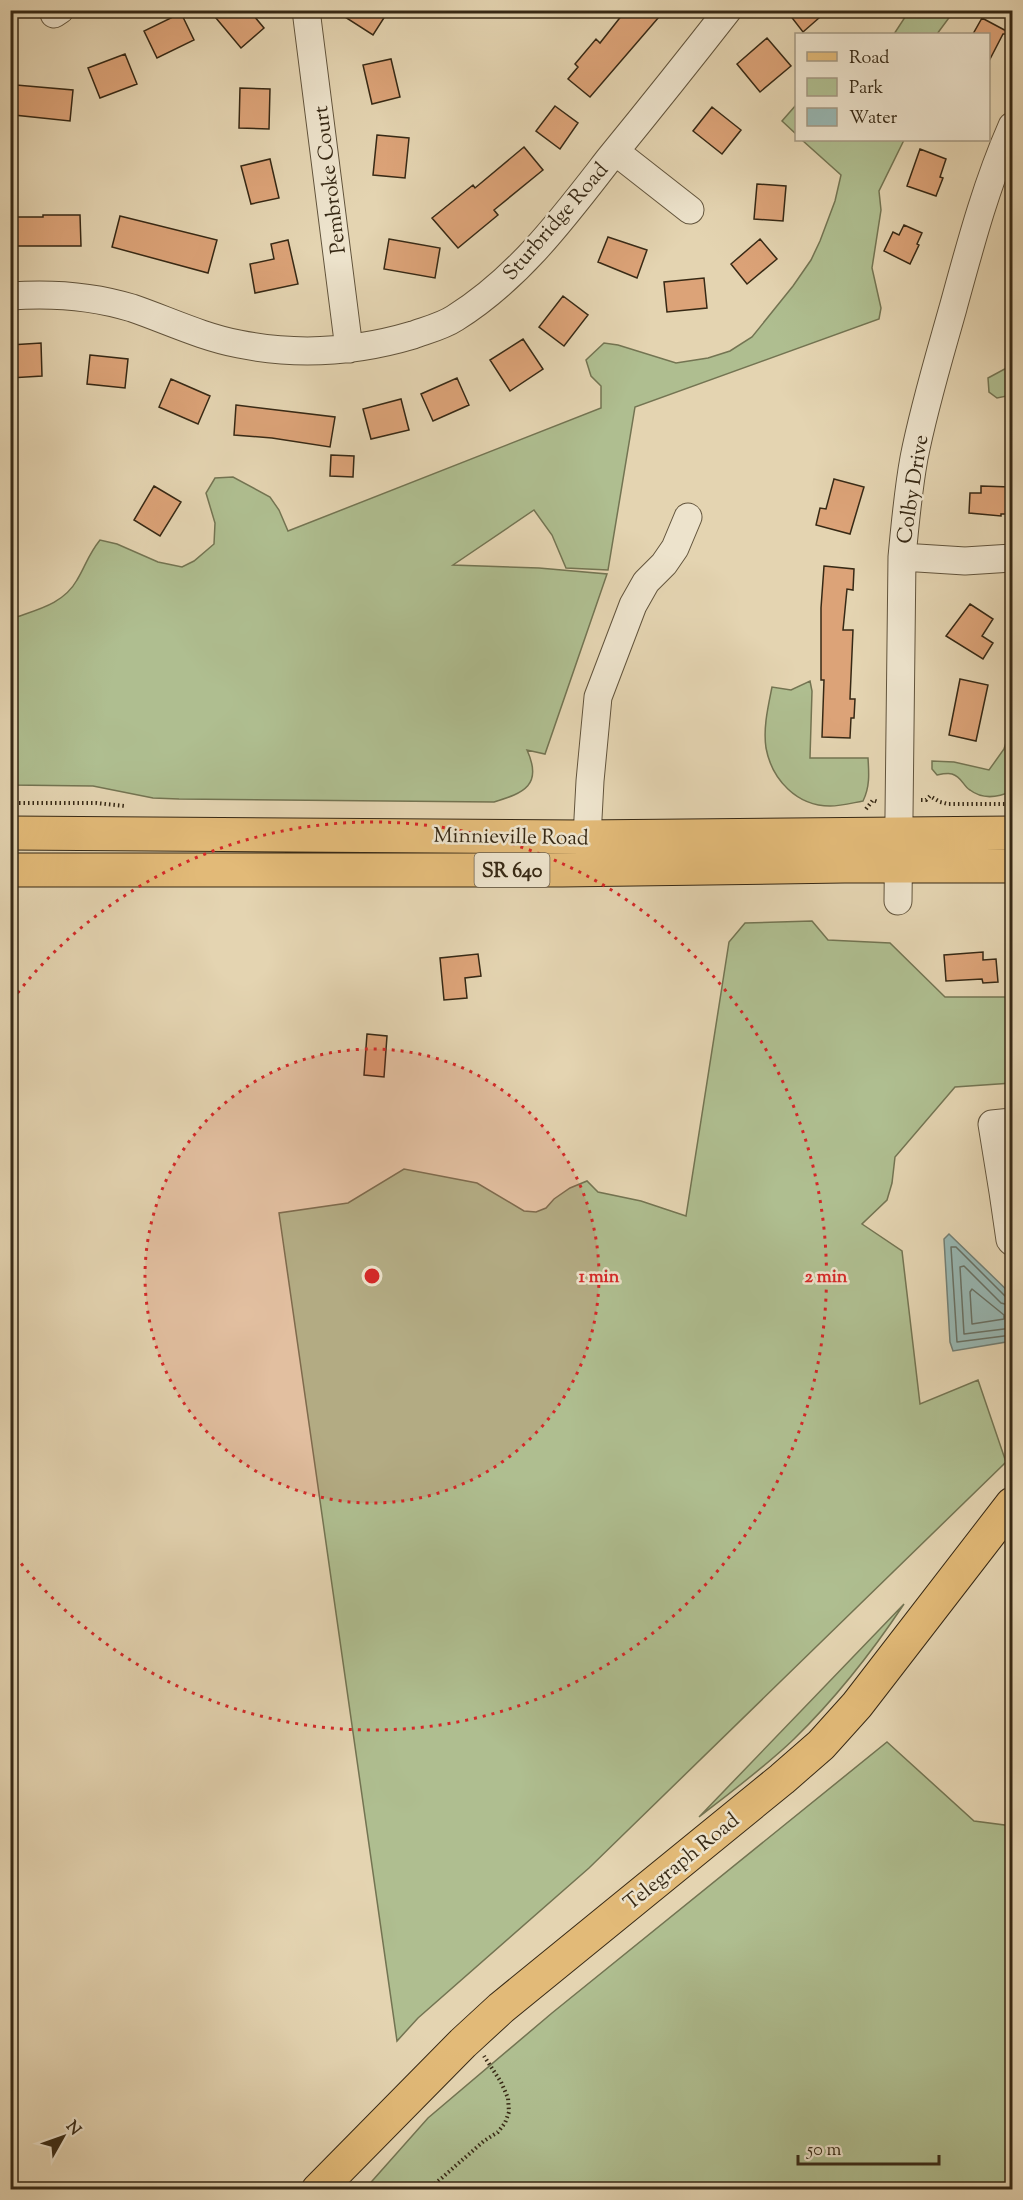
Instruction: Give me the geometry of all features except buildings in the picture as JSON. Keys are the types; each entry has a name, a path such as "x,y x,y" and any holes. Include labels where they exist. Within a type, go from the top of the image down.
{"main road":[{"name":"Minnieville Road","path":"10,833 587,837 897,850 1012,866"},
{"name":"Minnieville Road","path":"10,870 550,870 897,850 1012,833"},
{"name":"Telegraph Road","path":"318,2190 473,2034 544,1972 782,1779 820,1745 857,1705 1012,1504"}],"street":[{"name":"Pembroke Court","path":"306,10 349,349"},
{"name":"Sturbridge Road","path":"10,296 62,295 92,299 129,307 201,334 237,344 283,351 349,349 389,342 426,331 454,319 492,291 526,260 558,225 728,10"},
{"name":"Colby Drive","path":"898,901 902,557 910,482 927,400 975,226 996,164 1012,126"},
{"path":"616,152 690,210"},
{"path":"587,837 598,697 633,605 646,582 664,564 675,548 688,517"},
{"path":"902,557 965,561 1012,558"},
{"path":"1012,1122 992,1124 1008,1192 1012,1242"}],"path":[{"path":"926,800 930,796 948,804 1012,804"},
{"path":"428,2190 484,2141 498,2132 509,2112 508,2098 501,2082 473,2034"}],"green space":[{"path":"954,10 938,33 895,33 907,14 912,11"},
{"path":"795,106 795,133 782,121"},
{"path":"803,141 904,141 879,191 881,210 872,268 881,308 879,319 635,407 608,570 566,568 552,535 534,510 453,565 539,568 607,574 545,754 527,750 533,772 528,786 522,791 494,802 179,799 153,798 93,786 11,785 11,619 48,606 64,595 77,580 100,540 117,544 158,562 182,567 194,561 214,544 215,523 206,493 215,478 233,477 270,497 279,510 288,531 601,408 601,386 591,376 586,360 604,343 618,345 676,363 708,358 730,351 752,337 811,260 835,201 841,175"},
{"path":"1012,365 1012,395 997,398 989,392 988,378"},
{"path":"810,681 812,691 810,758 868,758 868,785 863,801 830,806 807,801 788,789 774,771 769,760 765,733 772,687 791,690"},
{"path":"1012,723 1012,791 996,796 980,795 968,788 955,775 937,775 932,769 932,761 954,762 989,770 1004,749"},
{"path":"812,921 828,940 890,943 945,997 1012,997 1012,1083 955,1087 895,1157 892,1183 887,1200 862,1224 902,1251 920,1404 978,1380 1006,1462 589,1868 418,2018 397,2041 279,1213 348,1203 404,1169 477,1183 524,1211 536,1212 546,1208 570,1188 587,1181 598,1192 641,1201 686,1216 729,942 745,923"},
{"path":"904,1604 853,1674 794,1739 699,1817"},
{"path":"887,1742 974,1821 1012,1826 1012,2189 365,2189 428,2118 552,2013"}],"water":[{"path":"949,1234 1012,1295 1012,1341 953,1351 950,1342 944,1239"}]}
